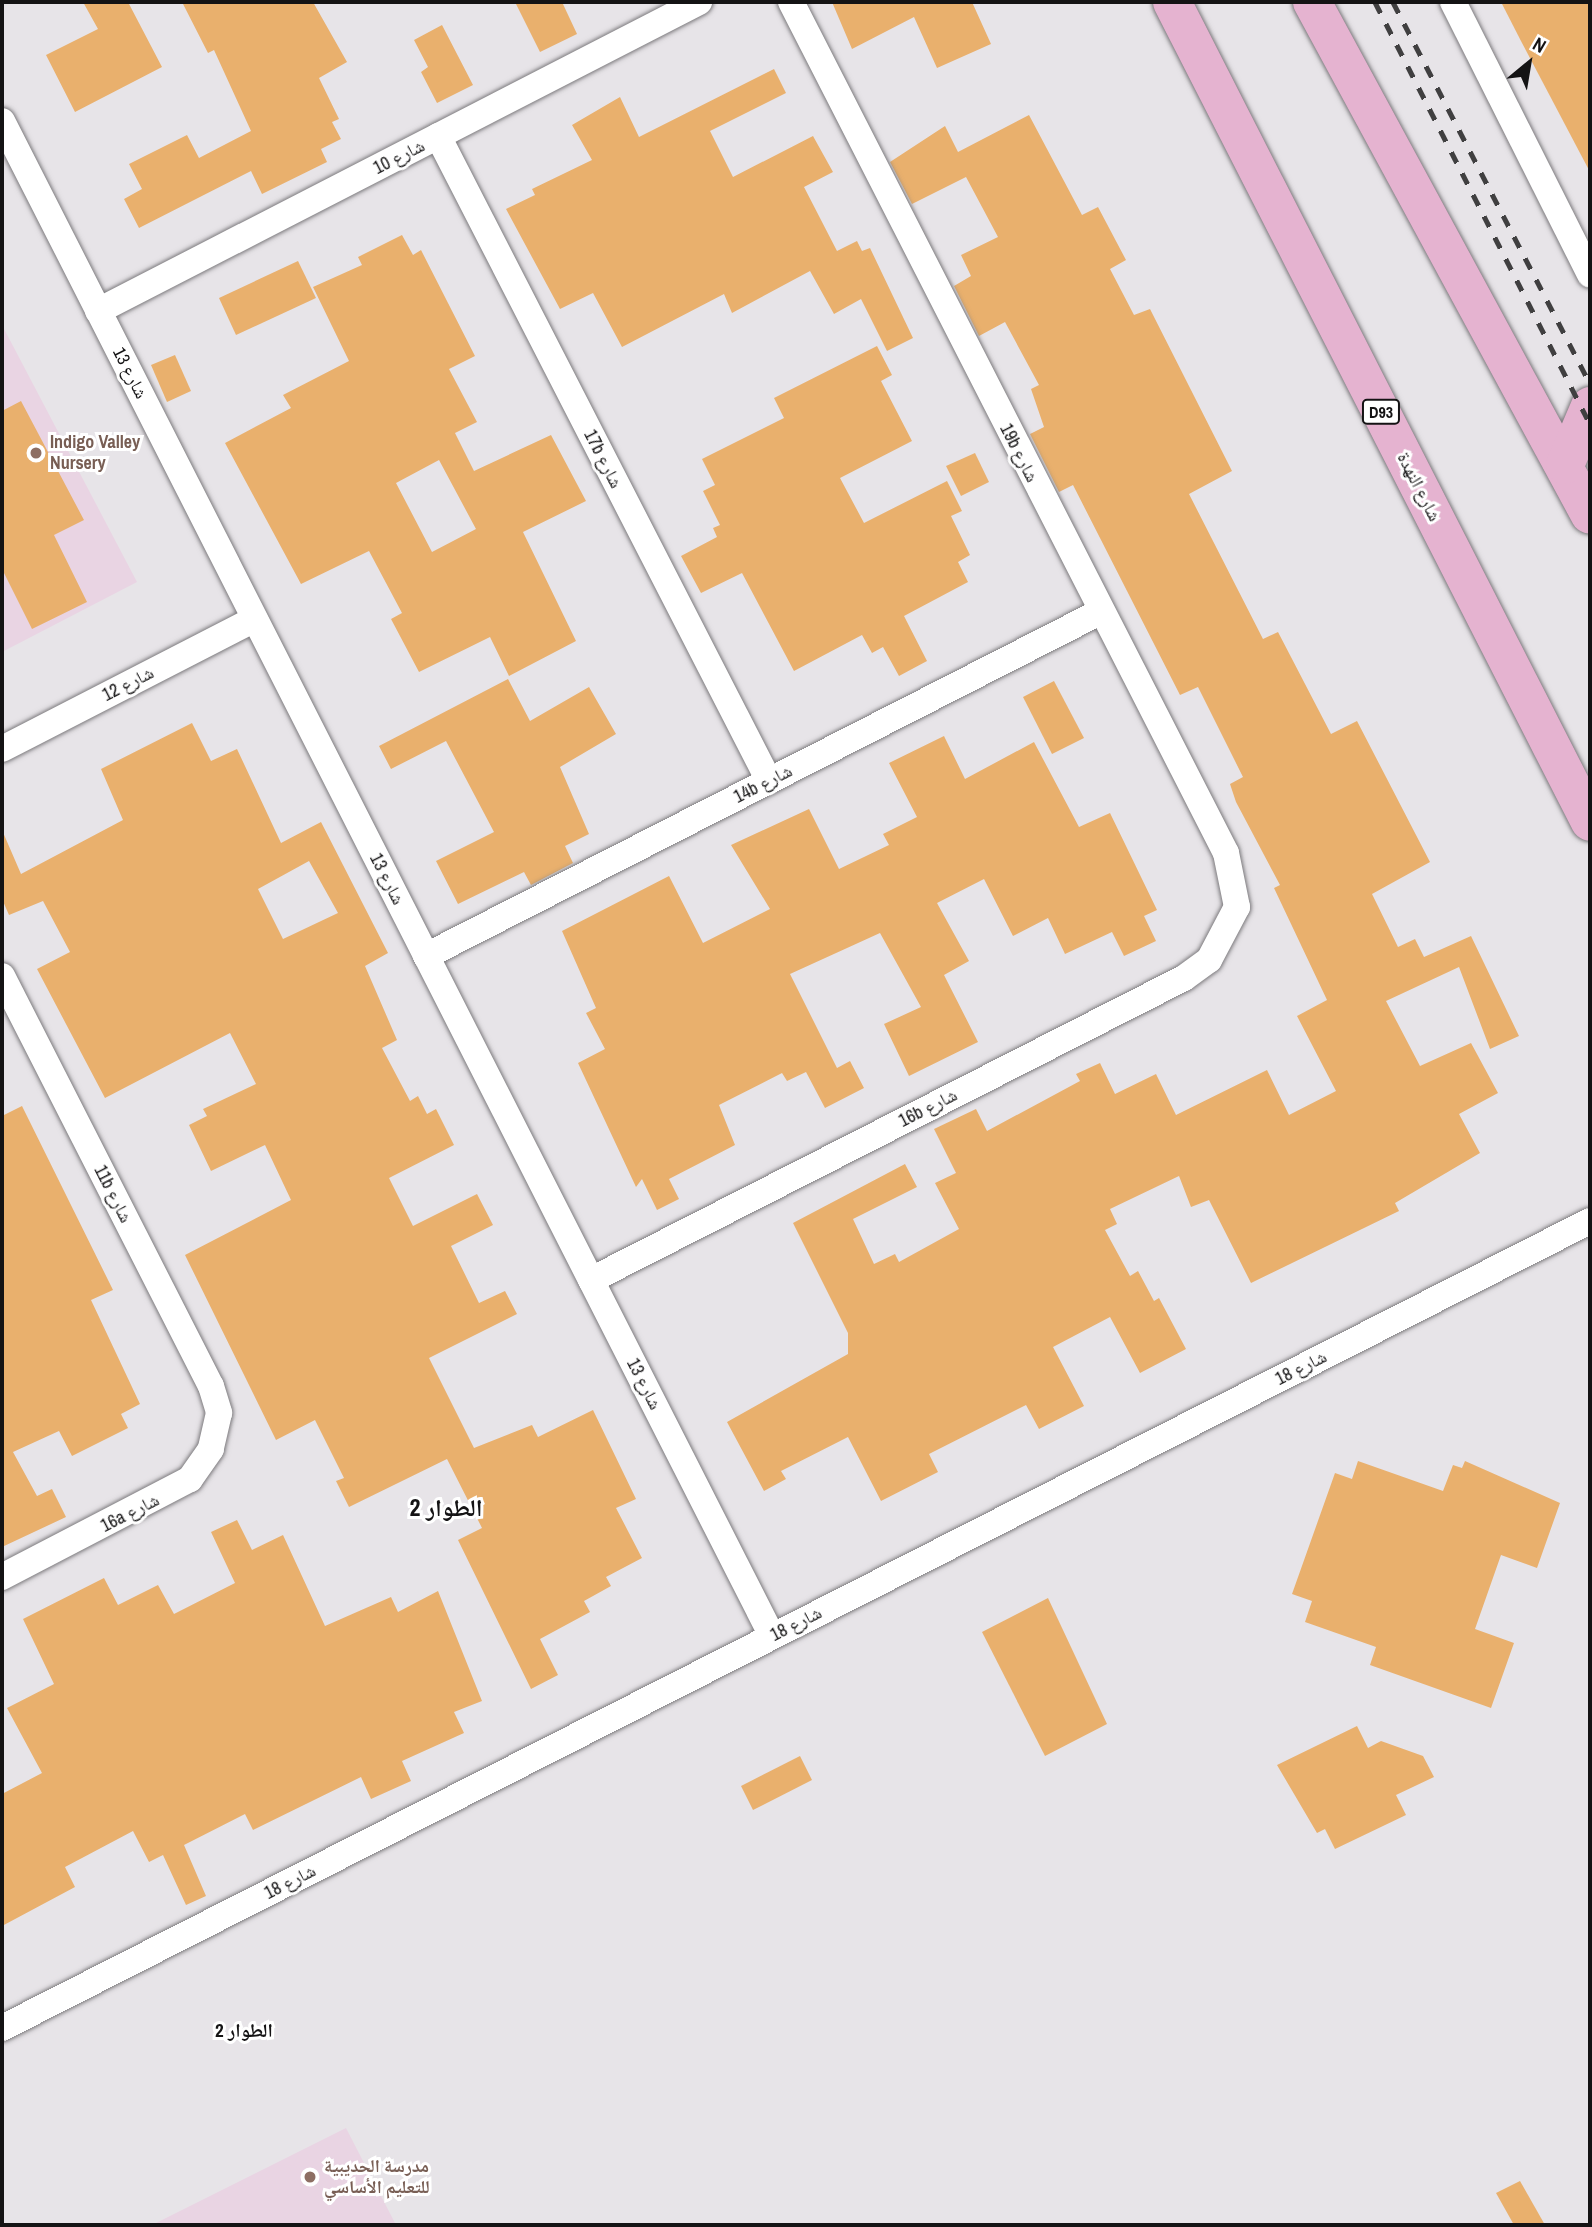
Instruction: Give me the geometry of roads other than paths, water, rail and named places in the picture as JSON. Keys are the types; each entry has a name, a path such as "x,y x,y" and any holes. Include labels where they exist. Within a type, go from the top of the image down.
{"main road":[{"name":"شارع النهدة","path":"1172,2 1590,822"},
{"path":"1312,2 1590,515"},
{"path":"1565,465 1590,406"}],"street":[{"name":"شارع 10","path":"98,311 699,2"},
{"name":"19b شارع","path":"791,2 1100,612 1226,853 1237,883 1237,907"},
{"path":"1453,2 1590,274"},
{"name":"شارع 13","path":"2,121 772,1636"},
{"name":"17b شارع","path":"438,136 769,781"},
{"name":"14b شارع","path":"426,956 1100,612"},
{"name":"شارع 12","path":"2,749 255,619"},
{"name":"16b شارع","path":"591,1280 1184,978 1209,960 1237,907"},
{"name":"11b شارع","path":"2,976 211,1386 219,1413"},
{"name":"شارع 18","path":"2,2028 1590,1221"},
{"name":"16a شارع","path":"2,1577 190,1479 211,1449 219,1413"}],"railway":[{"path":"1375,2 1590,424"},
{"path":"1393,2 1590,384"}],"place":[{"name":"Indigo Valley Nursery","path":"36,453"},
{"name":"مدرسة الحديبية للتعليم الأساسي","path":"310,2177"}],"district":[{"name":"الطوار 2","path":"446,1508"},
{"name":"الطوار 2","path":"244,2031"}]}
